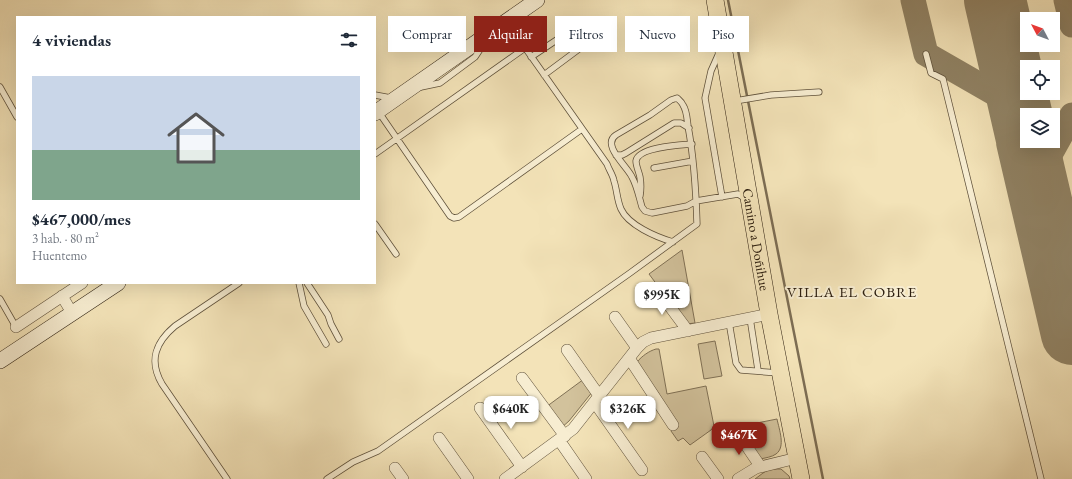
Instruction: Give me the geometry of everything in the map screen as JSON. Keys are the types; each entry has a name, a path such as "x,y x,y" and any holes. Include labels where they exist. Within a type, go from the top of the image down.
{"main road":[{"name":"Camino a Doñihue","path":"715,0 718,16"},
{"name":"Camino a Doñihue","path":"724,52 769,314 801,479"}],"street":[{"path":"514,16 537,0"},
{"path":"376,112 473,45"},
{"path":"16,327 80,284"},
{"path":"0,361 116,284"},
{"path":"656,288 688,331"},
{"path":"62,296 72,313"},
{"path":"505,479 521,472 573,429 642,342 651,338 769,314"},
{"path":"615,317 637,348"},
{"path":"567,350 642,470"},
{"path":"629,358 673,426"},
{"path":"522,378 562,438 586,479"},
{"path":"480,408 521,472"},
{"path":"736,432 760,466"},
{"path":"439,438 468,479"},
{"path":"702,457 718,479"},
{"path":"738,479 760,466 797,458"},
{"path":"395,468 403,479"}],"lane":[{"path":"531,57 576,27 587,40 587,44 544,75"},
{"path":"457,70 473,45"},
{"path":"408,90 440,83 475,57 479,52"},
{"path":"376,153 519,52"},
{"path":"528,52 607,164 614,179 624,214 646,231 673,242"},
{"path":"720,52 711,71 705,98 722,197"},
{"path":"926,54 931,73 943,79 1041,479"},
{"path":"0,87 16,115"},
{"path":"733,101 771,95 819,92"},
{"path":"376,95 395,99"},
{"path":"327,479 353,462 378,451 697,224 696,202 692,144 684,105 677,98 671,100 650,115 613,136 611,139 611,146 613,151 632,177 642,207 645,211 652,213 683,207 696,202 738,194 749,201"},
{"path":"376,112 397,138 450,216 454,218 459,217 582,128"},
{"path":"616,155 626,153 674,123 681,123 689,128"},
{"path":"640,198 640,177 636,164 636,160 639,156 645,152 672,146 692,144"},
{"path":"654,168 693,161"},
{"path":"376,225 396,254"},
{"path":"227,479 162,384 156,372 155,358 159,344 175,326 238,284"},
{"path":"299,284 304,306 326,344"},
{"path":"308,284 328,315 339,339"},
{"path":"0,299 16,327"},
{"path":"750,318 758,370"},
{"path":"729,322 736,363 741,370 758,370 780,373"}],"shaded area":[{"path":"682,250 695,323 686,324 649,274"},
{"path":"715,341 722,376 704,379 698,344"},
{"path":"659,349 667,394 706,386 714,426 711,430 690,445 683,438 678,441 671,431 677,425 637,362 646,354"},
{"path":"584,379 593,391 569,421 561,428 546,407"},
{"path":"777,419 781,438 781,447 773,456 760,459 737,427"},
{"path":"770,469 781,469 789,476 790,479 755,479"}],"waterway":[{"path":"728,0 823,479"}],"taxiway":[{"path":"913,0 926,54 1020,108"},
{"path":"1066,0 1072,25"},
{"path":"1000,21 1006,29 1017,33"},
{"path":"1006,49 1010,38 1020,33"},
{"path":"1036,180 1072,115"}],"runway":[{"path":"995,0 1020,109"},
{"path":"1029,148 1072,334"}],"district":[{"name":"VILLA EL COBRE","path":"852,292"}]}
